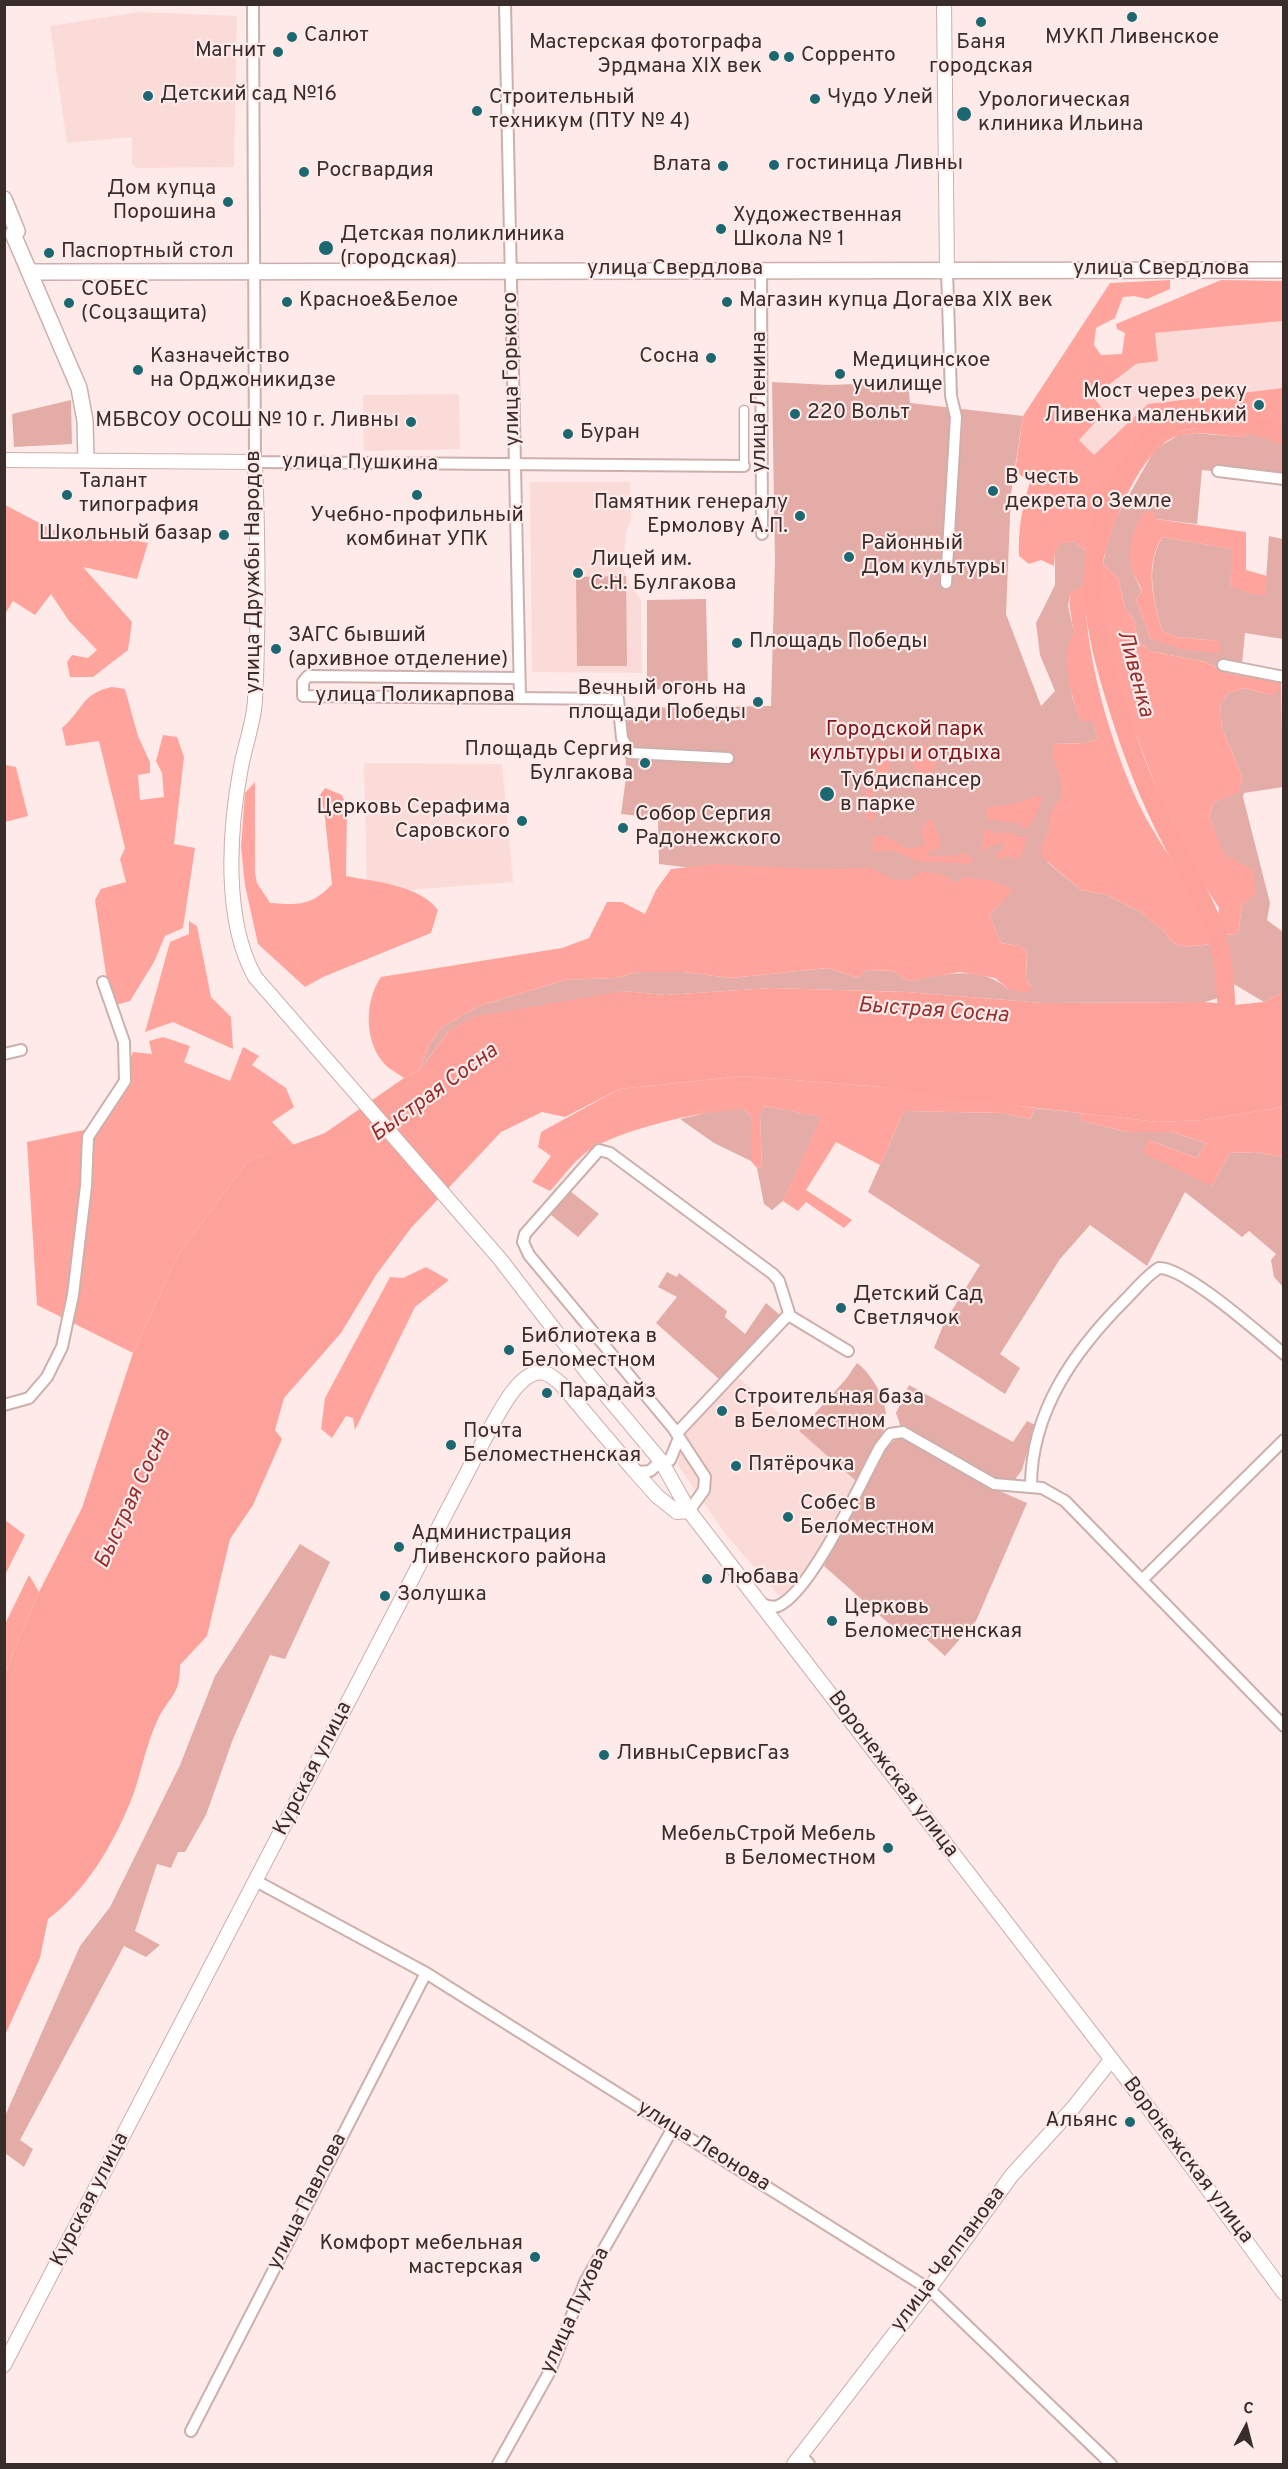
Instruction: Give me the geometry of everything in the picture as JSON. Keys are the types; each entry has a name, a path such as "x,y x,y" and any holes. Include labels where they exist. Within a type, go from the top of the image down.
{"main road":[{"path":"4,199 16,224 17,231 9,233 31,272 82,400 86,459"},
{"name":"улица Свердлова","path":"31,272 1284,270"}],"street":[{"path":"253,4 254,271"},
{"name":"улица Горького","path":"506,4 520,697"},
{"path":"944,4 947,270 951,396 956,417 946,583"},
{"name":"улица Ленина","path":"760,270 762,534"},
{"name":"улица Дружбы Народов","path":"254,271 255,462 259,590 255,703 236,808 233,865 235,912 240,942 249,967 261,986 500,1258"},
{"name":"улица Ленина","path":"744,410 744,466"},
{"name":"улица Пушкина","path":"4,460 744,466"},
{"path":"1218,471 1284,479"},
{"path":"1223,665 1284,677"},
{"name":"улица Поликарпова","path":"519,678 308,676 303,681 303,696 618,699 622,738 630,753 728,758"},
{"path":"4,1405 29,1398 47,1377 62,1347 76,1274 86,1186 88,1137 125,1081 124,1042 103,982"},
{"path":"4,1054 21,1050"},
{"path":"689,1511 704,1490 706,1481 678,1436 529,1255 523,1242 525,1233 598,1150 610,1153 773,1274 779,1281 789,1314 848,1351"},
{"name":"Воронежская улица","path":"500,1258 590,1376 661,1461 689,1511 1110,2060 1284,2293"},
{"path":"1031,1486 1034,1456 1043,1420 1068,1369 1099,1326 1159,1268 1169,1269 1196,1284 1284,1354"},
{"path":"632,1468 640,1472 651,1471 661,1461 672,1458 678,1436 789,1314"},
{"name":"Курская улица","path":"4,2365 484,1440 522,1379 532,1373 549,1375 561,1384 632,1468 670,1508 679,1513 689,1511"},
{"path":"761,1603 771,1607 782,1604 801,1584 825,1550 880,1447 890,1434 906,1433 994,1484 1031,1486 1050,1491 1065,1501 1284,1726"},
{"path":"1142,1580 1284,1440"},
{"name":"улица Леонова","path":"256,1881 426,1973 929,2289 1111,2464"},
{"name":"улица Павлова","path":"191,2431 426,1973"},
{"name":"улица Челпанова","path":"801,2461 1012,2175 1073,2108 1110,2060"},
{"name":"улица Пухова","path":"498,2464 550,2371 585,2282 673,2128"}],"shaded area":[{"name":"Детский сад №16","path":"140,12 237,16 234,167 136,168 132,164 132,137 67,143 50,26"},
{"path":"1170,280 1170,289 1147,299 1134,296 1123,297 1115,318 1096,328 1094,345 1101,355 1122,354 1125,333 1117,329 1116,324 1221,280 1283,281 1283,321 1155,333 1158,361 1136,364 1093,397 1105,412 1079,440 1094,455 1148,404 1283,388 1283,429 1235,416 1202,413 1186,414 1154,424 1132,447 1110,483 1094,520 1086,551 1074,541 1060,544 1055,552 1054,566 1041,560 1029,564 1019,556 1019,537 1030,482 1015,471 1023,416 1110,283"},
{"path":"1283,321 1283,388 1148,404 1094,455 1079,440 1105,413 1092,397 1136,364 1155,333"},
{"name":"МБВСОУ ОСОШ № 10 г. Ливны","path":"459,394 460,449 364,451 363,395"},
{"path":"1216,425 1237,428 1246,433 1245,437 1197,433 1181,435 1167,441 1154,453 1130,489 1112,530 1103,564 1118,578 1125,608 1134,620 1138,640 1149,651 1205,662 1227,673 1276,680 1280,684 1279,691 1272,695 1245,688 1228,693 1220,705 1222,729 1242,776 1239,792 1213,803 1209,816 1224,854 1254,871 1255,894 1242,906 1238,934 1225,935 1218,918 1219,908 1190,863 1164,809 1120,692 1104,635 1097,559 1100,541 1121,486 1141,457 1157,439 1174,432"},
{"name":"Лицей им. С.Н. Булгакова","path":"530,482 630,482 631,520 626,532 623,568 630,586 641,599 642,673 532,672"},
{"path":"5,505 53,530 86,531 148,543 137,579 83,567 132,622 128,650 93,677 70,677 67,662 72,655 88,658 97,650 69,621 51,594 35,615 13,601 5,614"},
{"path":"1145,511 1154,512 1156,519 1246,532 1246,570 1267,576 1265,596 1230,586 1232,549 1163,537 1153,559 1152,583 1162,631 1177,637 1218,641 1221,648 1218,653 1181,649 1151,639 1136,599 1142,592 1130,562 1130,547 1134,532"},
{"path":"1086,584 1089,642 1104,710 1115,745 1140,806 1201,913 1210,944 1187,947 1173,943 1163,930 1140,912 1107,895 1081,890 1043,858 1041,849 1049,829 1051,812 1062,796 1062,782 1052,755 1054,744 1085,743 1098,739 1093,721 1080,721 1067,665 1068,647 1073,632 1070,593"},
{"path":"112,687 125,689 138,736 150,762 150,773 138,775 140,800 164,797 162,773 156,761 163,735 177,737 184,757 174,844 195,848 183,928 165,936 154,962 130,1001 116,1005 107,981 95,900 101,889 126,882 120,859 125,848 99,741 66,746 62,728 94,693"},
{"path":"878,743 886,745 890,753 887,789 874,788 874,820 870,820 865,816 868,775 877,773 878,765 871,752 873,745"},
{"path":"924,746 930,749 937,761 927,784 923,786 912,758 916,751"},
{"path":"364,763 502,764 513,882 367,893"},
{"path":"5,765 16,767 28,816 5,822"},
{"path":"255,782 255,873 257,883 270,903 297,904 311,900 318,897 332,884 324,809 319,796 325,788 342,795 347,807 346,876 396,886 420,895 438,910 431,933 323,977 305,987 258,944 245,885 241,847 245,793"},
{"path":"1039,795 1042,797 1038,810 1024,830 1019,823 987,819 986,808 1018,803"},
{"path":"931,818 941,842 939,849 930,851 928,856 954,856 963,853 971,857 972,864 917,861 892,850 878,852 872,850 873,837 883,835 908,849 923,846 925,843 920,831"},
{"path":"983,829 997,833 1011,833 1021,838 1025,836 1027,838 1021,857 1013,859 1007,855 1002,860 997,858 996,853 1004,849 1003,843 989,846 982,853"},
{"path":"716,864 811,869 870,868 892,879 908,880 923,871 943,875 957,883 963,877 989,880 1013,889 989,914 1001,943 1020,946 1027,952 1026,980 1033,988 1025,993 1008,989 995,978 960,972 908,981 893,971 867,970 858,978 828,968 731,978 683,972 639,972 615,978 565,980 479,1006 442,1027 429,1045 419,1071 404,1078 387,1066 376,1052 369,1019 372,997 381,977 562,948 589,938 607,902 622,902 645,914 656,890 671,869"},
{"path":"189,921 197,926 211,997 231,1017 233,1049 173,1022 145,1032 170,942 189,934"},
{"path":"163,1037 190,1046 184,1062 230,1081 243,1047 259,1056 252,1065 286,1088 294,1107 272,1122 294,1145 247,1162 179,1254 133,1353 37,1305 27,1142 103,1126 133,1052 152,1054 149,1041"},
{"path":"743,1076 883,1087 1034,1108 1031,1119 1002,1113 904,1111 880,1165 836,1142 806,1190 852,1220 844,1228 806,1202 798,1211 783,1201 821,1117 765,1106 760,1116 762,1167 757,1168 751,1161 751,1116 744,1109 727,1110 648,1126 611,1139 589,1150 577,1160 550,1191 532,1182 551,1156 538,1147 541,1132 619,1089"},
{"path":"1283,1107 1283,1157 1256,1152 1229,1153 1212,1186 1143,1153 1148,1140 1197,1158 1206,1143 1171,1132 1127,1132 1082,1121 1080,1113 1158,1122 1203,1120"},
{"path":"426,1267 449,1280 415,1307 355,1430 353,1418 346,1416 332,1438 321,1429 325,1398 390,1277 403,1278"},
{"path":"739,1378 856,1481 813,1560 781,1598 726,1535 678,1465 684,1432"},
{"path":"5,1520 25,1535 5,1575"},
{"path":"29,1575 39,1592 5,1673 5,1624"}],"green space":[{"name":"Городской парк культуры и отдыха","path":"772,382 829,385 908,382 910,403 1023,416 1011,494 1006,614 1041,706 1055,691 1040,655 1036,623 1055,585 1055,552 1059,544 1074,541 1086,551 1086,584 1070,594 1068,606 1074,632 1068,648 1072,696 1080,720 1093,720 1098,739 1085,743 1055,744 1071,788 1047,862 1081,890 1107,895 1140,912 1163,930 1173,943 1187,947 1210,944 1219,972 1218,998 1205,1002 1044,1003 906,992 772,988 665,995 623,991 449,1031 419,1071 429,1045 442,1027 479,1006 565,980 615,978 639,972 683,972 731,978 828,968 858,978 867,970 893,971 908,981 947,974 973,974 997,981 1008,989 1032,987 1026,980 1027,952 1020,946 1001,943 989,914 1000,905 659,864 658,818 621,814 626,778 625,708 771,706 775,559"},
{"path":"71,400 72,444 14,447 12,414"},
{"path":"1195,433 1245,437 1246,433 1283,443 1283,479 1202,470 1197,524 1156,519 1133,572 1142,592 1136,599 1151,639 1218,641 1177,637 1162,631 1156,608 1152,571 1157,548 1163,537 1233,549 1230,586 1265,595 1269,536 1283,539 1283,639 1245,633 1241,675 1227,673 1205,662 1149,651 1138,640 1134,620 1125,608 1118,578 1103,564 1108,538 1116,518 1155,449 1179,435"},
{"path":"626,576 627,666 577,666 576,577"},
{"path":"706,599 708,690 647,689 647,600"},
{"path":"1276,680 1281,681 1283,787 1244,793 1243,797 1270,903 1267,920 1283,932 1283,992 1264,1002 1232,983 1225,935 1238,934 1242,906 1209,816 1213,803 1239,791 1242,776 1222,729 1220,705 1228,693 1245,688 1272,695"},
{"path":"765,1106 822,1117 783,1201 772,1210 764,1204 757,1168 762,1167 760,1116"},
{"path":"1034,1108 1080,1113 1082,1121 1127,1132 1171,1132 1206,1143 1197,1158 1148,1140 1212,1186 1229,1153 1256,1152 1283,1157 1283,1287 1274,1277 1271,1260 1276,1254 1249,1231 1242,1237 1185,1192 1147,1266 1090,1225 1060,1259 1000,1354 1020,1368 1005,1394 934,1348 944,1323 980,1265 868,1192 904,1111 1002,1113 1031,1119"},
{"path":"722,1109 744,1109 751,1116 751,1161 714,1143 680,1119"},
{"path":"570,1191 599,1214 578,1237 551,1215"},
{"path":"667,1272 677,1277 679,1273 727,1311 725,1317 745,1334 766,1303 780,1315 720,1380 656,1323 677,1297 658,1287"},
{"path":"857,1363 869,1374 879,1391 886,1418 880,1439 856,1481 799,1431 846,1379"},
{"path":"909,1385 1013,1442 1027,1421 1035,1425 1022,1470 1013,1482 1001,1483 900,1425 896,1413"},
{"path":"898,1437 910,1439 984,1484 1027,1503 976,1621 945,1656 924,1637 896,1630 824,1566 883,1452"},
{"path":"300,1544 330,1562 285,1659 270,1655 233,1739 206,1815 185,1852 178,1852 171,1868 157,1864 135,1931 160,1945 146,1957 124,1946 20,2140 33,2149 24,2167 5,2153 5,2116 80,1946 110,1907 180,1765 215,1676"}],"water":[{"name":"Быстрая Сосна","path":"772,988 906,992 1044,1003 1205,1002 1234,1005 1264,1002 1283,992 1283,1107 1203,1120 1158,1122 950,1098 883,1087 743,1076 619,1089 565,1117 542,1112 501,1132 411,1228 376,1275 341,1333 284,1398 275,1430 282,1439 253,1505 230,1539 207,1636 180,1665 180,1675 174,1695 158,1719 130,1803 115,1835 97,1867 86,1881 62,1908 48,1919 40,1958 5,2035 5,1673 39,1592 82,1508 133,1353 179,1254 247,1162 325,1133 404,1078 419,1071 449,1031 473,1017 623,991 665,995"}],"waterway":[{"name":"Ливенка","path":"1228,1028 1223,966 1215,929 1147,788 1128,739 1107,672 1094,608 1095,546 1103,515 1116,485 1145,444 1164,427 1194,419 1224,420 1255,426 1284,436"}],"place":[{"name":"МУКП Ливенское","path":"1132,17"},
{"name":"Баня городская","path":"981,22"},
{"name":"Салют","path":"292,37"},
{"name":"Магнит","path":"278,52"},
{"name":"Мастерская фотографа Эрдмана XIX век","path":"774,56"},
{"name":"Сорренто","path":"789,57"},
{"name":"Детский сад №16","path":"148,96"},
{"name":"Чудо Улей","path":"815,99"},
{"name":"Строительный техникум (ПТУ № 4)","path":"477,111"},
{"name":"Урологическая клиника Ильина","path":"964,114"},
{"name":"гостиница Ливны","path":"774,165"},
{"name":"Влата","path":"723,166"},
{"name":"Росгвардия","path":"304,172"},
{"name":"Дом купца Порошина","path":"228,202"},
{"name":"Художественная Школа № 1","path":"721,229"},
{"name":"Детская поликлиника (городская)","path":"326,248"},
{"name":"Паспортный стол","path":"49,253"},
{"name":"Красное&Белое","path":"287,302"},
{"name":"Магазин купца Догаева XIX век","path":"727,302"},
{"name":"СОБЕС (Соцзащита)","path":"69,303"},
{"name":"Сосна","path":"711,358"},
{"name":"Казначейство на Орджоникидзе","path":"138,370"},
{"name":"Медицинское училище","path":"840,374"},
{"name":"Мост через реку Ливенка маленький","path":"1259,405"},
{"name":"220 Вольт","path":"795,414"},
{"name":"МБВСОУ ОСОШ № 10 г. Ливны","path":"411,422"},
{"name":"Буран","path":"568,434"},
{"name":"В честь декрета о Земле","path":"993,491"},
{"name":"Талант типография","path":"67,495"},
{"name":"Учебно-профильный комбинат УПК","path":"417,495"},
{"name":"Памятник генералу Ермолову А.П.","path":"800,516"},
{"name":"Школьный базар","path":"224,535"},
{"name":"Районный Дом культуры","path":"849,557"},
{"name":"Лицей им. С.Н. Булгакова","path":"578,573"},
{"name":"Площадь Победы","path":"737,643"},
{"name":"ЗАГС бывший (архивное отделение)","path":"276,649"},
{"name":"Вечный огонь на площади Победы","path":"758,702"},
{"name":"Площадь Сергия Булгакова","path":"645,763"},
{"name":"Тубдиспансер в парке","path":"827,794"},
{"name":"Церковь Серафима Саровского","path":"522,821"},
{"name":"Собор Сергия Радонежского","path":"623,828"},
{"name":"Детский Сад Светлячок","path":"841,1308"},
{"name":"Библиотека в Беломестном","path":"509,1350"},
{"name":"Парадайз","path":"547,1393"},
{"name":"Строительная база в Беломестном","path":"722,1411"},
{"name":"Почта Беломестненская","path":"451,1445"},
{"name":"Пятёрочка","path":"736,1466"},
{"name":"Собес в Беломестном","path":"788,1517"},
{"name":"Администрация Ливенского района","path":"399,1547"},
{"name":"Любава","path":"707,1579"},
{"name":"Золушка","path":"385,1596"},
{"name":"Церковь Беломестненская","path":"832,1621"},
{"name":"ЛивныСервисГаз","path":"604,1755"},
{"name":"МебельСтрой Мебель в Беломестном","path":"888,1848"},
{"name":"Альянс","path":"1130,2122"},
{"name":"Комфорт мебельная мастерская","path":"535,2257"}]}
